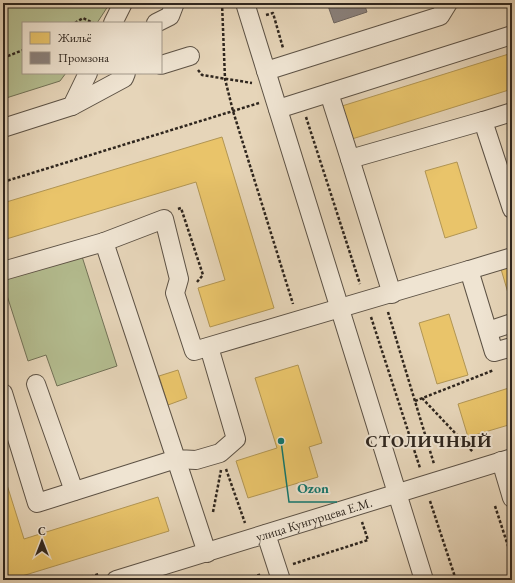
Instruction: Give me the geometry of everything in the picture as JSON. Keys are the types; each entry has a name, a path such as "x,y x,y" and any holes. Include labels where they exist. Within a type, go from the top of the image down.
{"street":[{"path":"114,22 123,3"},
{"path":"158,22 170,16 175,3"},
{"path":"245,3 424,580"},
{"path":"272,91 288,64 440,16 448,3"},
{"path":"272,91 301,101 512,35"},
{"path":"162,65 190,56"},
{"path":"72,106 88,74"},
{"path":"3,128 72,106 129,75"},
{"path":"329,93 350,159 380,297"},
{"path":"350,159 512,112"},
{"path":"483,121 512,209"},
{"path":"3,271 104,242 164,219 179,279 175,293 194,351 298,322 512,257"},
{"path":"104,242 207,553"},
{"path":"469,270 494,352 512,347"},
{"path":"488,331 512,323"},
{"path":"3,393 37,502 176,459 196,460 220,453 236,439 209,347"},
{"path":"36,384 74,491"},
{"path":"507,460 512,498"},
{"name":"улица Кунгурцева Е.М.","path":"116,580 207,553 397,492 507,460"},
{"path":"266,534 279,574"}],"path":[{"path":"222,3 225,79 233,111 298,322"},
{"path":"250,21 273,13 288,64"},
{"path":"77,22 83,18 91,22"},
{"path":"3,58 22,50"},
{"path":"190,56 202,76 225,79 272,91"},
{"path":"3,182 233,111 272,91"},
{"path":"301,101 380,297 415,401 435,468 425,484"},
{"path":"380,297 425,484 456,580"},
{"path":"415,401 498,369 494,352"},
{"path":"422,398 476,456"},
{"path":"223,462 247,528"},
{"path":"211,519 222,469"},
{"path":"493,498 512,558"},
{"path":"243,580 279,574 368,540 361,518"}],"green space":[{"path":"3,3 110,3 98,22 22,22 22,74 65,74 60,81 3,99"},
{"path":"79,247 117,366 57,386 46,355 28,361 3,283 3,271"}],"building: Жильё":[{"path":"512,53 512,89 352,139 342,106"},
{"path":"222,137 274,308 210,327 198,288 225,280 196,182 3,240 3,203"},
{"path":"457,162 477,228 445,238 425,171"},
{"path":"512,265 512,291 508,293 501,269"},
{"path":"449,314 468,375 437,384 419,323"},
{"path":"298,365 322,443 309,447 318,477 248,498 236,461 277,448 255,378"},
{"path":"178,370 187,398 168,405 159,376"},
{"path":"512,387 512,424 468,437 458,404"},
{"path":"3,472 24,539 158,497 169,531 9,580 3,580"}],"building: Промзона":[{"path":"327,3 364,3 367,12 334,23"}],"place":[{"name":"Ozon","path":"281,441"}],"district":[{"name":"СТОЛИЧНЫЙ","path":"429,441"}]}
